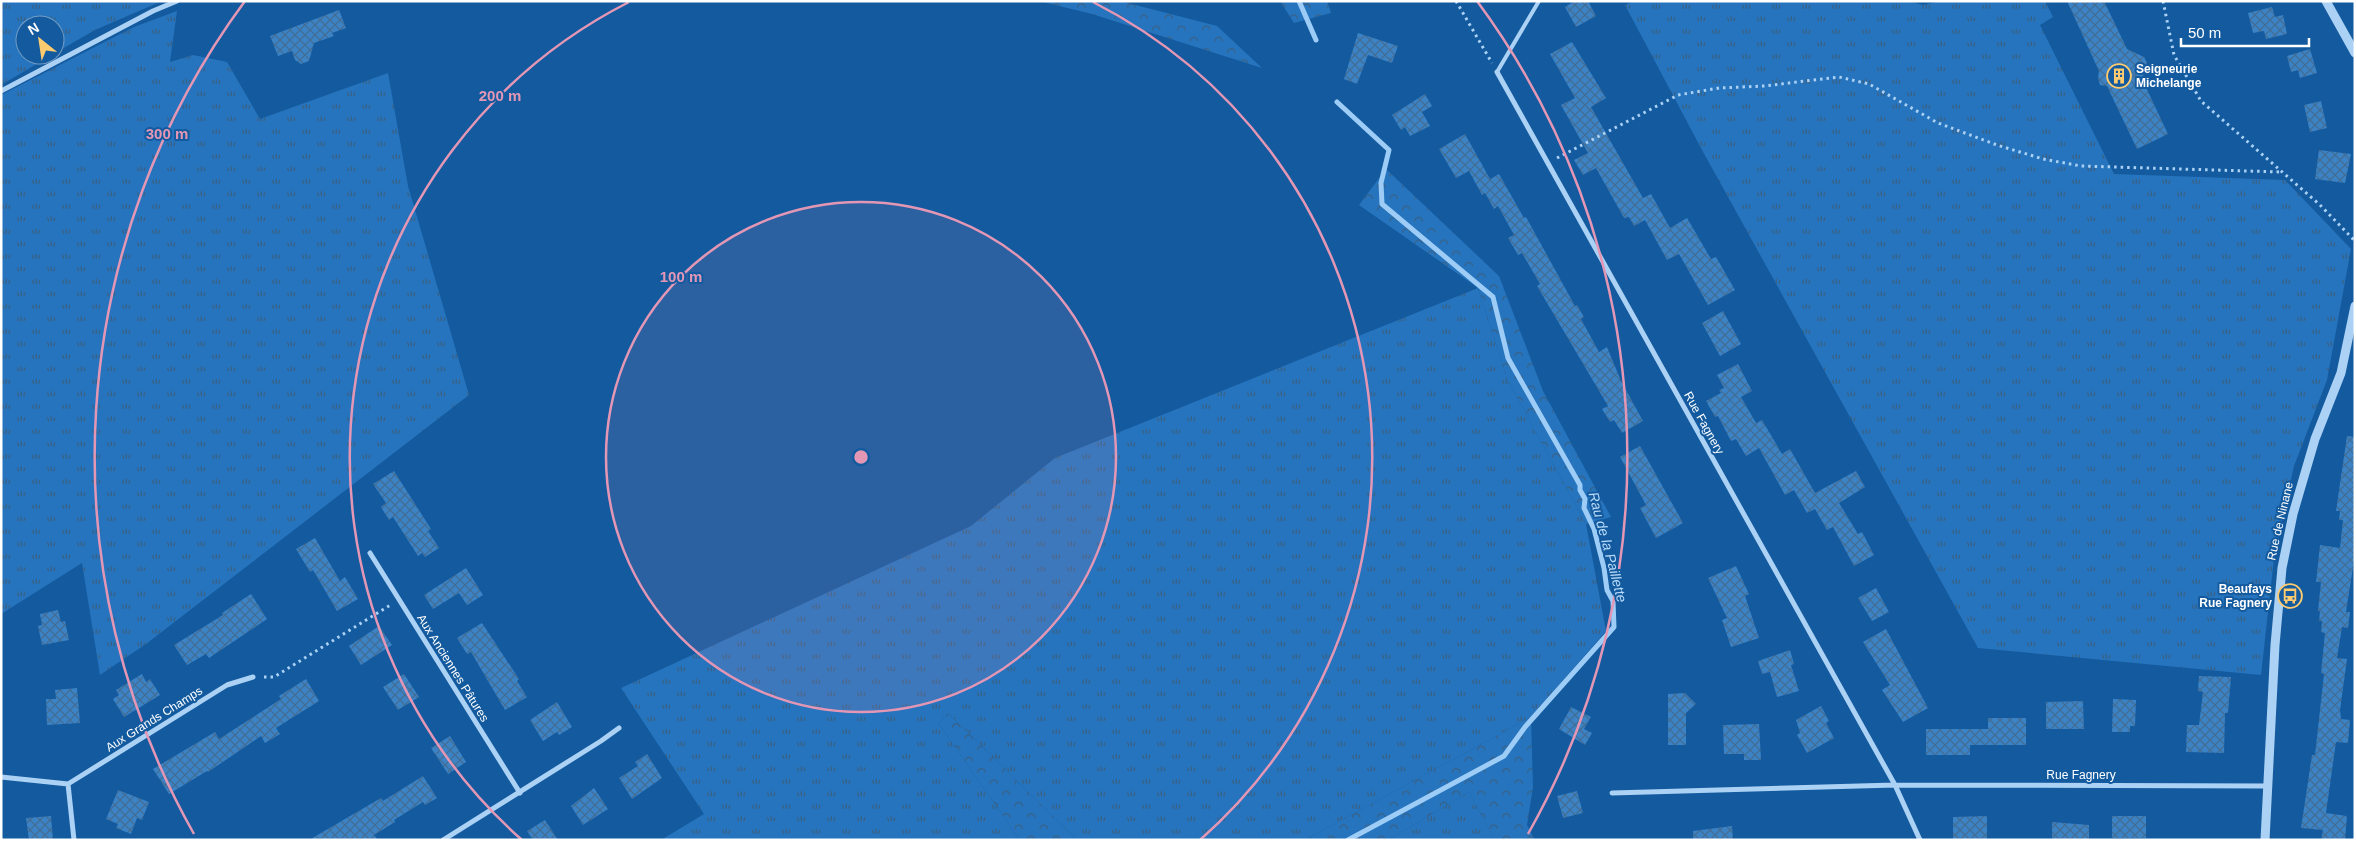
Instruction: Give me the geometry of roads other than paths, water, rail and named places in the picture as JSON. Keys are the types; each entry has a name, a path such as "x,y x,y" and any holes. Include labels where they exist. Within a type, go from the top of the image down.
{"street":[{"path":"1,91 144,16 177,1"},
{"path":"2326,1 2355,53"},
{"name":"Rue Fagnery","path":"1497,72 1895,785 1920,840"},
{"name":"Rue de Ninane","path":"2265,840 2275,645 2282,568 2298,495 2315,439 2341,373 2355,306"},
{"name":"Aux Anciennes Pâtures","path":"370,553 520,793"},
{"name":"Aux Grands Champs","path":"68,784 227,685 253,677"},
{"path":"443,840 602,741 618,728"},
{"path":"1,777 68,784 74,840"},
{"name":"Rue Fagnery","path":"1612,793 1895,785 2268,786"}],"lane":[{"path":"1497,72 1539,1"}],"waterway":[{"name":"Rau de la Paillette","path":"1299,1 1316,40"},
{"name":"Rau de la Paillette","path":"1337,102 1389,150 1381,183 1382,204 1493,297 1508,358 1580,485 1580,490 1585,499 1584,508 1594,529 1604,568 1607,590 1613,601 1614,627 1525,727 1504,756 1348,840"}],"place":[{"name":"Seigneurie Michelange","path":"2119,76"},
{"name":"Beaufays Rue Fagnery","path":"2290,596"}]}
